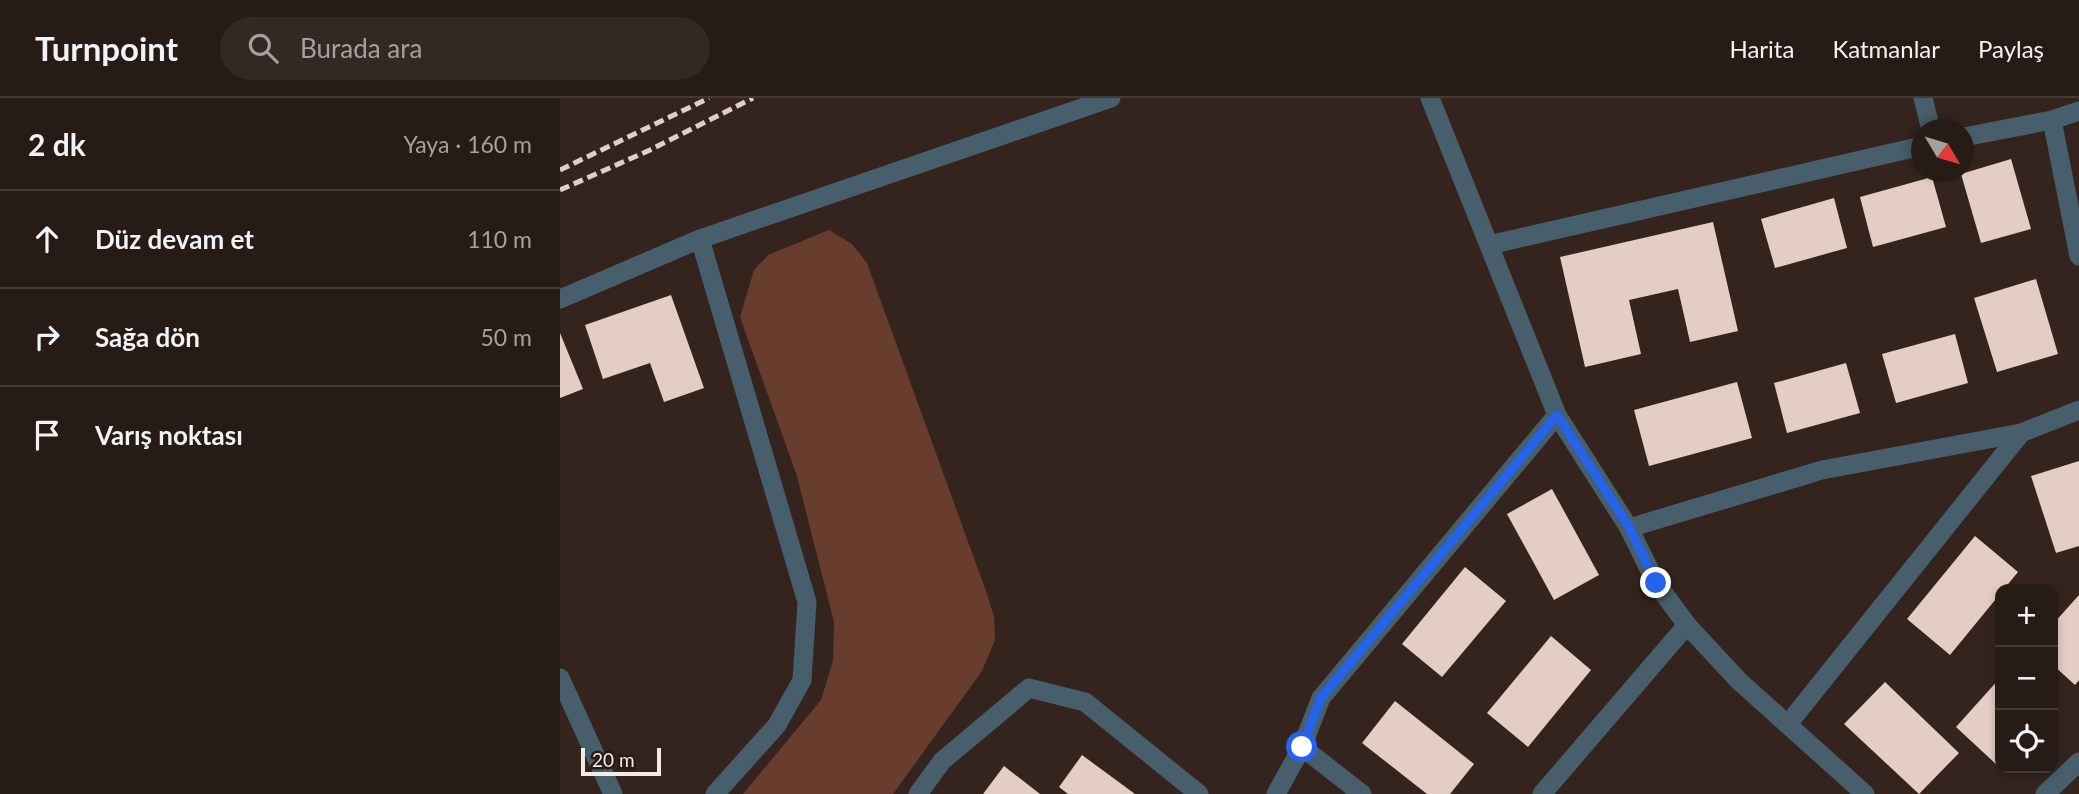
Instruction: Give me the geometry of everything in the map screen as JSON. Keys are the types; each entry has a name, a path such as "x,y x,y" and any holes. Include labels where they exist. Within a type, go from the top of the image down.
{"street":[{"path":"560,299 700,239 1111,98"},
{"path":"1430,98 1557,415 1629,527 1656,583 1687,625 1739,681 1865,794"},
{"path":"1923,98 1928,119"},
{"path":"1974,135 2052,120 2079,111"},
{"path":"2052,120 2079,256"},
{"path":"1489,245 1911,149"},
{"path":"700,239 807,602 802,680 777,725 715,794"},
{"path":"1629,527 1822,470 2021,433 2079,410"},
{"path":"1276,794 1302,747 1321,698 1557,415"},
{"path":"1788,724 2021,433"},
{"path":"1542,794 1687,625"},
{"path":"562,687 613,794"},
{"path":"918,794 942,761 1029,688 1085,702 1199,794"},
{"path":"1302,747 1362,794"},
{"path":"2045,794 2079,762"}],"shaded area":[{"path":"829,230 852,244 867,263 987,594 994,617 995,640 982,671 893,794 743,794 821,700 833,661 834,622 797,476 740,317 754,270 768,255"}],"building":[{"path":"2011,159 2031,229 1981,243 1963,182 1974,182 1974,170"},
{"path":"1914,182 1933,182 1946,227 1873,247 1860,197"},
{"path":"1834,198 1847,248 1775,268 1761,219"},
{"path":"1713,222 1738,331 1690,342 1678,289 1629,300 1641,354 1585,367 1560,257"},
{"path":"2036,279 2058,354 1997,372 1974,298"},
{"path":"671,295 704,388 664,402 650,363 603,379 585,325"},
{"path":"560,333 583,389 560,398"},
{"path":"1955,334 1968,383 1896,403 1882,354"},
{"path":"1846,363 1860,413 1787,433 1774,383"},
{"path":"1737,382 1752,438 1649,466 1634,410"},
{"path":"2079,461 2079,546 2056,553 2031,476"},
{"path":"1552,489 1599,575 1554,600 1507,514"},
{"path":"1975,536 2018,572 2008,584 1995,584 1995,600 1950,655 1907,619"},
{"path":"1465,567 1506,601 1442,677 1402,644"},
{"path":"2079,595 2079,680 2075,685 2058,670 2058,618"},
{"path":"1551,636 1591,670 1528,747 1487,713"},
{"path":"1885,682 1959,753 1919,794 1844,724"},
{"path":"1995,684 1995,763 1956,727"},
{"path":"1395,701 1474,764 1450,794 1427,794 1362,743"},
{"path":"1082,755 1135,794 1068,794 1059,787"},
{"path":"1004,766 1040,794 983,794"}],"railway":[{"path":"560,170 709,98"},
{"path":"560,190 650,150 753,98"}],"route":[{"path":"1302,747 1321,698 1557,415 1629,527 1656,583"}]}
